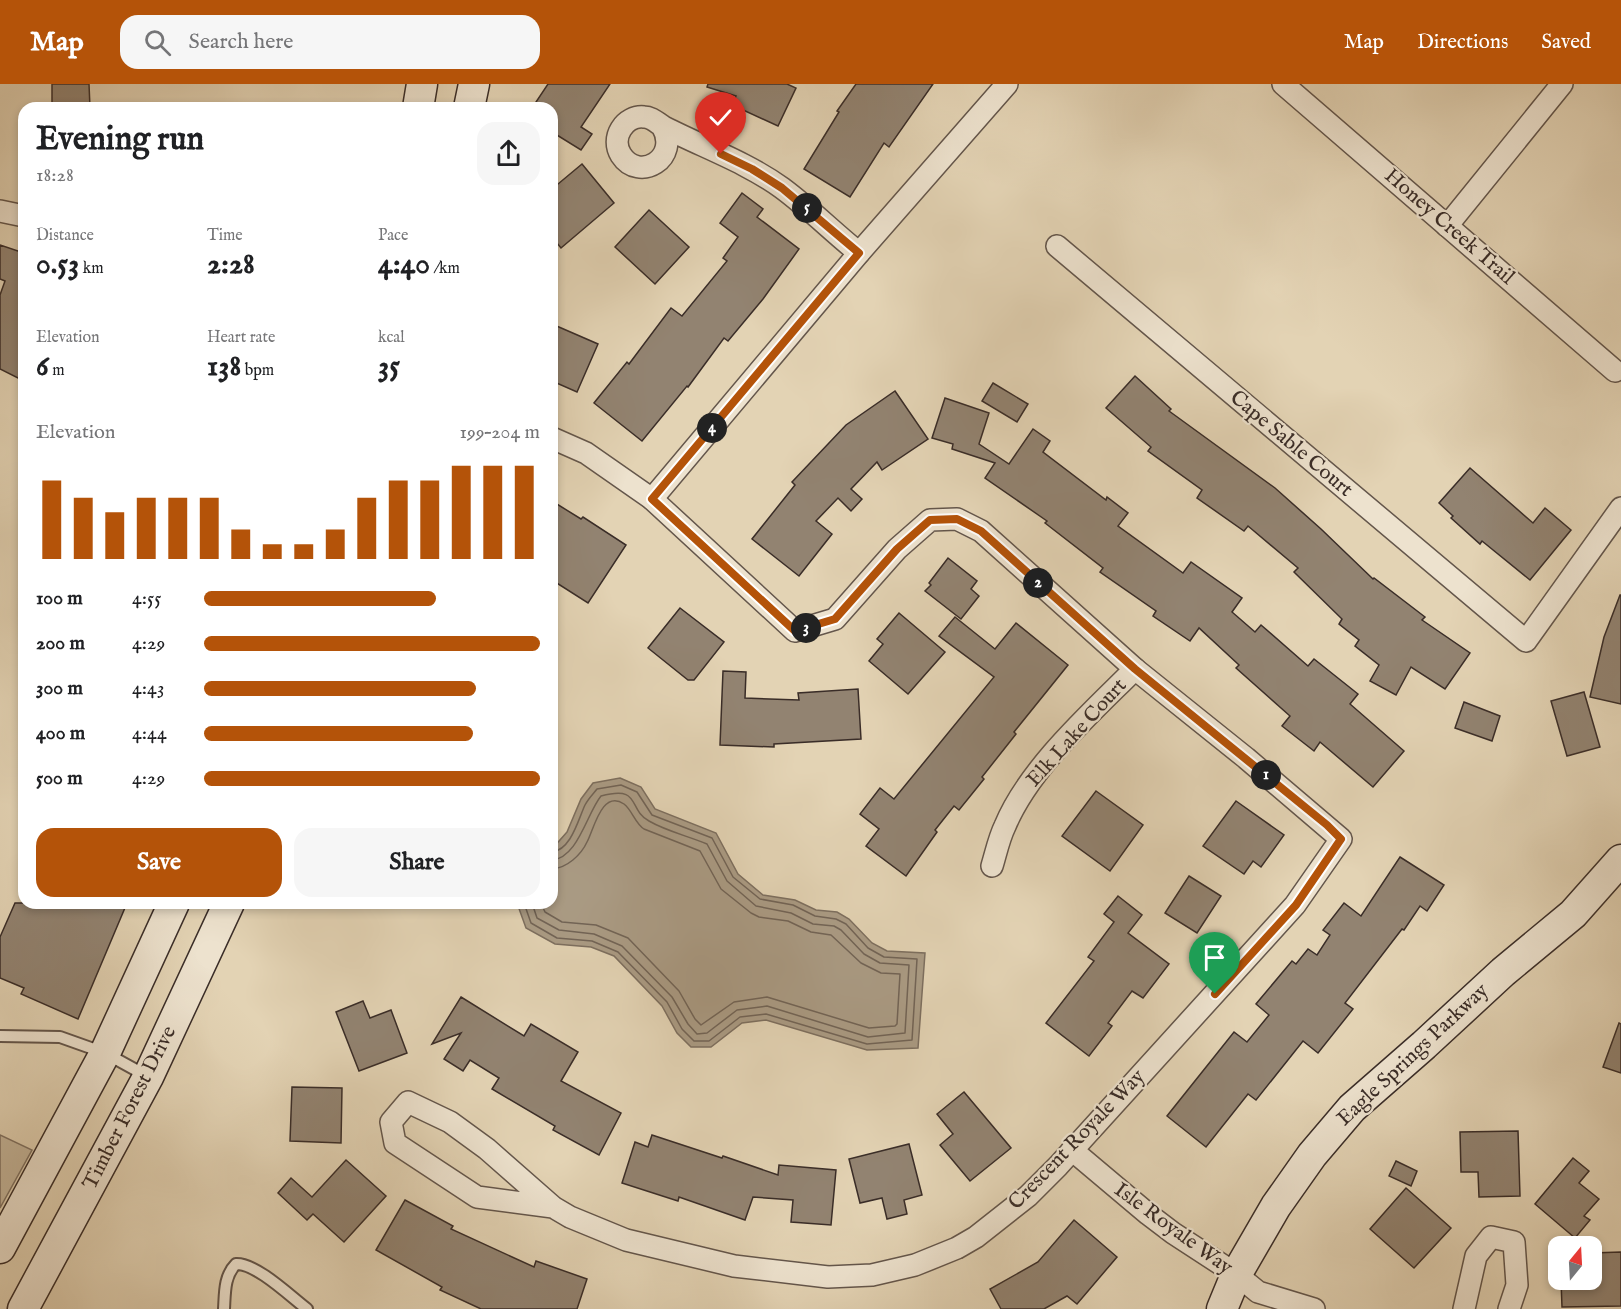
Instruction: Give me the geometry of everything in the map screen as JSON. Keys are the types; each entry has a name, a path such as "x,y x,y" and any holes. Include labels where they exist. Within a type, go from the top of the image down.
{"main road":[{"path":"419,102 422,84"},
{"path":"470,102 474,84"},
{"name":"Eagle Springs Parkway","path":"1222,1309 1236,1274 1276,1206 1312,1155 1352,1108 1424,1046 1503,972 1573,914 1621,860"},
{"path":"0,1248 105,1053 171,909"},
{"name":"Timber Forest Drive","path":"23,1309 148,1077 226,909"}],"street":[{"path":"652,499 859,253 1006,84"},
{"name":"Honey Creek Trail","path":"1283,84 1615,371"},
{"path":"1447,226 1562,84"},
{"path":"662,126 706,145 768,178 859,253"},
{"path":"0,211 18,215"},
{"name":"Cape Sable Court","path":"1057,246 1526,641 1621,508"},
{"path":"558,441 586,453 652,499 795,631 835,619 902,543 930,520 957,519 981,531 1135,669"},
{"name":"Crescent Royale Way","path":"553,1207 477,1197 395,1143 391,1122 408,1102 450,1122 487,1149 553,1207 570,1217 607,1234 646,1246 711,1262 758,1270 816,1276 872,1275 915,1265 957,1248 976,1237 1028,1196 1296,905 1341,839 1327,825 1135,669"},
{"name":"Elk Lake Court","path":"992,866 1005,826 1019,799 1040,770 1079,724 1135,669"},
{"name":"Isle Royale Way","path":"1072,1150 1173,1233 1236,1274 1258,1292 1314,1309"},
{"path":"1464,1309 1476,1256 1491,1237 1514,1242 1517,1285 1509,1309"}],"lane":[{"path":"0,1036 60,1036 105,1053 148,1077"},
{"path":"224,1309 226,1281 230,1270 236,1264 243,1264 253,1268 307,1309"}],"shaded area":[{"path":"0,1135 32,1150 0,1208"}],"water":[{"path":"620,778 641,787 655,809 716,833 738,874 763,895 795,900 816,910 837,912 849,919 872,943 887,951 925,953 918,1048 867,1050 766,1020 742,1023 711,1047 691,1047 677,1033 662,1006 614,956 591,947 555,944 526,928 519,909 558,909 558,842 567,832 581,799 593,783"}],"building":[{"path":"52,84 89,84 90,102 52,102"},
{"path":"548,84 610,84 581,127 592,134 581,150 558,136 558,102 536,102"},
{"path":"708,84 787,84 796,88 778,126 732,105 736,96 707,87"},
{"path":"856,84 933,84 889,147 884,143 850,197 804,169 839,112 837,111"},
{"path":"582,164 614,203 561,248 558,244 558,184"},
{"path":"742,193 763,209 757,217 799,249 763,299 728,341 724,338 688,387 642,441 594,403 627,362 629,364 671,308 682,316 727,261 723,258 738,237 720,223"},
{"path":"649,210 689,247 655,284 615,247"},
{"path":"0,245 18,251 18,378 0,369 0,295 5,281 0,279"},
{"path":"558,327 598,344 577,392 558,384"},
{"path":"1135,376 1171,409 1169,411 1275,488 1373,579 1425,617 1422,620 1470,653 1445,689 1411,667 1396,695 1370,681 1379,665 1355,646 1359,640 1339,624 1342,619 1294,572 1298,568 1248,526 1244,531 1197,498 1202,490 1148,451 1151,447 1106,408"},
{"path":"993,383 1028,404 1017,422 982,401"},
{"path":"895,391 928,439 882,470 877,462 851,489 862,499 851,511 838,498 816,521 832,534 799,576 752,539 795,485 792,482 846,425"},
{"path":"945,398 989,413 979,444 1009,464 1033,429 1050,441 1043,452 1106,500 1107,497 1128,513 1118,526 1183,573 1191,562 1242,598 1232,612 1255,632 1261,625 1308,666 1314,659 1358,694 1350,704 1404,751 1373,787 1320,742 1314,751 1282,726 1290,716 1236,668 1239,665 1199,628 1190,641 1153,616 1156,611 1100,572 1103,568 1045,523 1047,521 985,478 995,463 952,449 953,444 932,438"},
{"path":"1470,468 1533,523 1545,508 1571,530 1530,580 1482,541 1480,544 1451,518 1453,516 1439,503"},
{"path":"558,505 581,519 583,517 626,545 588,603 558,584"},
{"path":"948,558 977,581 971,589 979,596 961,619 925,591"},
{"path":"1620,595 1621,704 1590,697 1604,637"},
{"path":"680,608 724,642 694,680 688,680 648,648"},
{"path":"899,613 945,652 908,694 869,661 883,644 877,639"},
{"path":"955,617 995,649 1016,623 1068,665 1014,732 1016,734 982,777 984,779 959,810 954,806 935,830 937,832 906,876 866,846 879,829 860,814 880,788 894,799 994,677 939,636"},
{"path":"723,671 746,672 745,698 799,700 798,693 858,689 861,739 774,744 774,747 720,745"},
{"path":"1584,692 1600,747 1567,756 1551,701"},
{"path":"1464,702 1500,716 1492,741 1455,728"},
{"path":"1096,791 1143,825 1110,871 1062,836"},
{"path":"1236,801 1284,835 1261,867 1253,861 1244,874 1203,846"},
{"path":"1400,857 1444,885 1427,911 1420,906 1404,930 1402,929 1345,1003 1353,1009 1318,1053 1303,1041 1256,1100 1248,1094 1206,1147 1167,1116 1234,1032 1247,1042 1269,1015 1256,1004 1292,961 1296,964 1308,949 1317,955 1330,935 1323,930 1344,903 1361,916"},
{"path":"1189,876 1221,896 1197,933 1165,913"},
{"path":"1118,896 1142,915 1128,933 1169,964 1143,998 1132,991 1108,1023 1112,1026 1089,1056 1046,1023 1094,961 1088,957 1114,922 1104,914"},
{"path":"15,903 18,903 18,909 124,909 78,1019 21,994 24,988 0,978 0,937"},
{"path":"461,997 524,1036 531,1024 578,1052 561,1081 621,1113 599,1155 553,1130 555,1126 492,1089 499,1078 470,1060 463,1071 444,1059 461,1033 432,1044"},
{"path":"363,1001 370,1018 391,1010 407,1053 359,1071 336,1012"},
{"path":"1619,1023 1621,1024 1621,1073 1603,1067"},
{"path":"292,1087 342,1088 341,1143 290,1141"},
{"path":"964,1092 1011,1148 970,1181 940,1145 953,1134 937,1114"},
{"path":"1518,1131 1520,1196 1479,1197 1478,1172 1461,1172 1460,1132"},
{"path":"652,1135 778,1175 779,1165 836,1170 831,1225 791,1222 793,1200 753,1197 745,1220 679,1197 678,1201 622,1183 635,1142 648,1147"},
{"path":"909,1144 922,1195 904,1200 907,1214 887,1219 882,1198 860,1203 849,1159"},
{"path":"1573,1158 1589,1171 1579,1183 1599,1199 1584,1216 1590,1220 1577,1236 1573,1236 1535,1204"},
{"path":"346,1160 386,1196 344,1242 313,1214 307,1220 278,1193 291,1178 312,1197"},
{"path":"1396,1161 1417,1171 1411,1186 1389,1176"},
{"path":"1406,1188 1451,1228 1414,1268 1370,1229"},
{"path":"405,1200 453,1226 451,1229 534,1267 536,1261 587,1279 577,1309 481,1309 440,1290 442,1287 376,1250"},
{"path":"1074,1220 1117,1257 1077,1304 1067,1296 1044,1309 1001,1309 990,1289 1038,1262"},
{"path":"1621,1252 1621,1306 1562,1307 1561,1290 1602,1290 1602,1253"}],"route":[{"path":"721,154 752,169 782,188 859,253 652,499 795,631 835,619 897,549 930,520 957,519 981,531 1135,669 1327,825 1341,839 1296,905 1215,994"}]}
